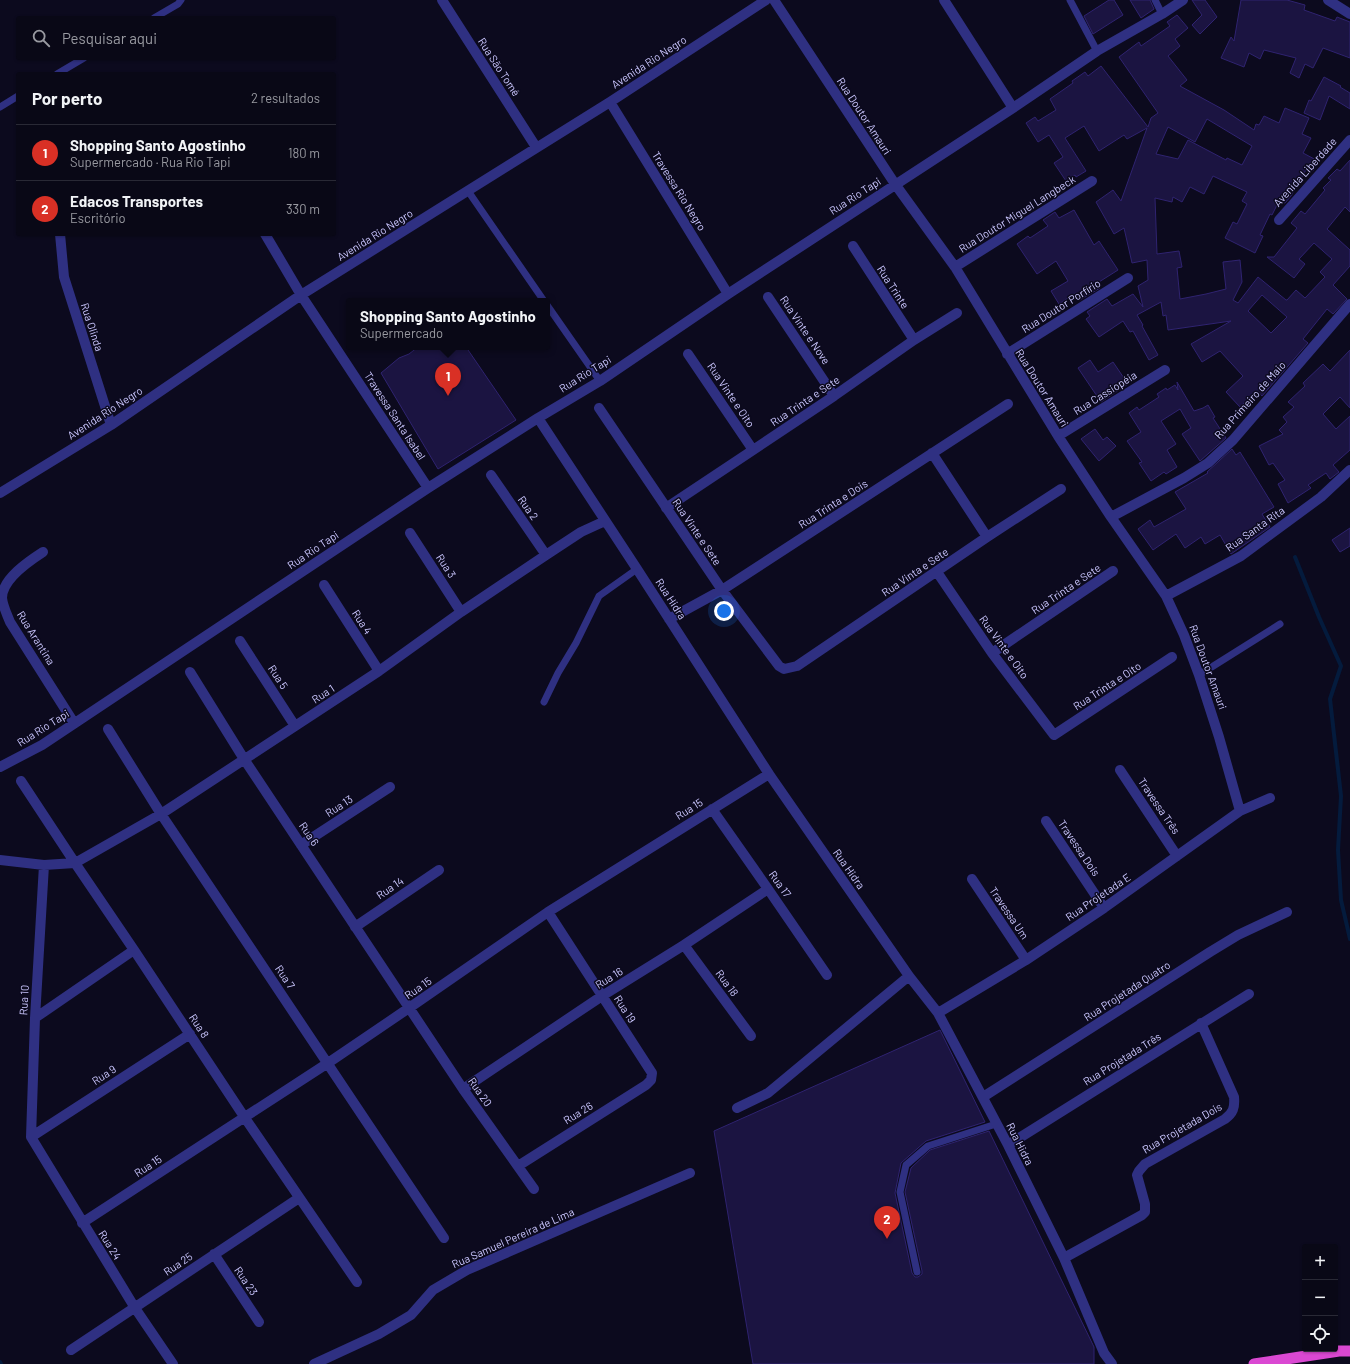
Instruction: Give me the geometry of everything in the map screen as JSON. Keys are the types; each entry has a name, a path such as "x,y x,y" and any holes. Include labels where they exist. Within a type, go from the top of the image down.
{"highway":[{"path":"1254,1364 1350,1351"}],"street":[{"name":"Rua São Tomé","path":"442,0 536,147"},
{"name":"Avenida Rio Negro","path":"0,493 110,425 301,295 610,102 766,0"},
{"name":"Rua Doutor Amauri","path":"774,0 895,184 954,268 1058,436 1111,517 1166,596 1184,635 1199,675 1219,737 1240,811"},
{"path":"944,0 1013,108"},
{"name":"Rua Rio Tapi","path":"0,767 42,745 428,488 600,380 1097,51 1162,14 1182,0"},
{"path":"1328,0 1350,14"},
{"name":"Travessa Rio Negro","path":"610,102 728,294"},
{"name":"Avenida Liberdade","path":"1279,220 1350,140"},
{"name":"Rua Doutor Miguel Langbeck","path":"954,268 1092,180"},
{"name":"Rua Olinda","path":"60,236 64,277 110,425"},
{"name":"Travessa Santa Isabel","path":"266,236 301,295 428,488"},
{"name":"Rua Trinte","path":"853,246 914,340"},
{"name":"Rua Doutor Porfírio","path":"1007,354 1128,278"},
{"name":"Rua Vinte e Nove","path":"768,297 834,396"},
{"name":"Rua Primeiro de Maio","path":"1111,517 1184,478 1213,458 1233,440 1350,304"},
{"name":"Rua Trinta e Sete","path":"666,508 956,313"},
{"name":"Rua Vinte e Oito","path":"688,354 753,450"},
{"name":"Rua Cassiopéia","path":"1058,436 1165,370"},
{"name":"Rua Trinta e Dois","path":"669,619 722,590 1008,404"},
{"name":"Rua Vinte e Sete","path":"599,408 722,590 779,666"},
{"name":"Rua Hidra","path":"538,418 769,774 909,976 938,1013 1008,1145 1064,1258 1104,1353 1112,1364"},
{"path":"932,453 987,537"},
{"name":"Rua Santa Rita","path":"1166,596 1241,556 1321,497 1350,470"},
{"name":"Rua 2","path":"491,475 546,555"},
{"name":"Rua Vinta e Sete","path":"779,666 784,668 797,666 987,537 1062,489"},
{"name":"Rua 1","path":"0,860 44,865 74,863 161,814 379,671 546,555 581,532 605,521"},
{"name":"Rua 3","path":"410,533 462,612"},
{"name":"Rua Arantina","path":"43,552 24,565 6,586 2,597 4,608 10,622 74,723"},
{"name":"Rua Trinta e Sete","path":"992,653 1113,571"},
{"name":"Rua Vinte e Oito","path":"937,572 992,653 1054,734"},
{"name":"Rua 4","path":"324,585 379,671"},
{"name":"Rua 5","path":"240,641 295,726"},
{"name":"Rua Trinta e Oito","path":"1054,734 1172,657"},
{"name":"Rua 6","path":"190,672 244,759 409,1008"},
{"name":"Rua 7","path":"108,729 161,814 444,1238"},
{"name":"Travessa Três","path":"1120,770 1177,856"},
{"name":"Rua 15","path":"82,1223 328,1063 548,912 769,774"},
{"name":"Rua 8","path":"21,781 74,863 134,950 245,1118 357,1282"},
{"name":"Rua 13","path":"301,845 390,787"},
{"name":"Rua Projetada E","path":"938,1013 1026,960 1104,908 1240,811 1270,798"},
{"name":"Rua 17","path":"712,809 827,975"},
{"name":"Travessa Dois","path":"1046,821 1104,908"},
{"name":"Rua 10","path":"31,1137 35,1018 44,865"},
{"name":"Rua 14","path":"356,927 439,870"},
{"name":"Travessa Um","path":"972,879 1026,960"},
{"name":"Rua 16","path":"463,1089 602,996 684,945 768,888"},
{"name":"Rua 19","path":"548,912 652,1073 651,1080"},
{"name":"Rua Projetada Quatro","path":"983,1097 1238,935 1287,912"},
{"name":"Rua 18","path":"684,945 751,1036"},
{"path":"35,1018 134,950"},
{"path":"737,1108 768,1093 909,976"},
{"name":"Rua Projetada Três","path":"1008,1145 1249,994"},
{"name":"Rua 20","path":"409,1008 463,1089 534,1189"},
{"name":"Rua Projetada Dois","path":"1064,1258 1142,1215 1145,1212 1145,1204 1138,1184 1137,1175 1145,1164 1225,1119 1231,1114 1235,1105 1234,1097 1201,1023"},
{"name":"Rua 9","path":"31,1137 190,1034"},
{"name":"Rua 26","path":"518,1166 646,1085 651,1080"},
{"name":"Rua 24","path":"31,1137 135,1308 173,1364"},
{"name":"Rua Samuel Pereira de Lima","path":"320,1363 379,1334 411,1315 433,1290 467,1270 690,1173"},
{"name":"Rua 25","path":"71,1350 299,1198"},
{"name":"Rua 23","path":"214,1254 259,1322"},
{"name":"Rua Hidra","path":"1104,1353 1104,1364"}],"lane":[{"path":"157,16 178,4 181,0"},
{"path":"1070,0 1097,51"},
{"path":"1155,0 1162,14"},
{"path":"60,72 81,60"},
{"path":"0,107 16,97"},
{"path":"468,191 542,298"},
{"path":"550,309 600,380"},
{"path":"544,702 558,673 576,643 599,596 637,569"},
{"path":"1199,675 1280,624"},
{"path":"917,1272 900,1192 906,1165 928,1146 996,1124"}],"building":[{"path":"1109,0 1114,0 1123,15 1093,34 1084,16"},
{"path":"1130,0 1150,0 1154,9 1141,18"},
{"path":"1192,0 1205,0 1217,17 1200,34 1192,25 1202,15"},
{"path":"1241,0 1287,0 1305,5 1304,10 1335,21 1337,17 1350,22 1350,58 1323,48 1313,68 1305,64 1299,78 1290,73 1296,58 1264,50 1260,59 1249,53 1244,67 1221,58 1231,37 1234,41"},
{"path":"1177,15 1188,28 1175,39 1180,46 1168,56 1187,80 1180,86 1224,110 1254,130 1256,124 1259,125 1264,116 1279,123 1285,108 1309,118 1302,134 1311,138 1303,153 1318,161 1313,171 1307,168 1291,196 1285,203 1279,201 1272,215 1270,214 1260,235 1263,236 1255,253 1225,238 1233,222 1237,224 1247,204 1242,201 1247,192 1213,176 1204,194 1190,187 1182,202 1173,197 1172,202 1155,198 1157,254 1179,251 1182,267 1177,268 1180,299 1226,289 1223,262 1240,260 1242,282 1233,300 1238,303 1258,277 1286,300 1296,290 1305,298 1325,277 1320,272 1332,259 1314,243 1299,259 1305,264 1294,278 1267,257 1274,257 1297,228 1291,223 1301,211 1305,214 1325,190 1323,188 1331,180 1328,178 1337,169 1340,171 1350,160 1350,212 1345,207 1327,229 1350,250 1350,266 1333,285 1347,299 1333,314 1327,309 1303,339 1308,343 1262,396 1257,391 1240,407 1226,392 1243,376 1220,351 1202,362 1191,344 1231,321 1168,330 1166,315 1163,316 1161,302 1137,315 1158,355 1149,360 1133,331 1130,332 1123,321 1099,337 1086,319 1090,316 1087,312 1107,299 1112,306 1133,294 1143,307 1138,286 1148,280 1147,260 1132,263 1124,228 1114,234 1096,202 1113,190 1121,201 1147,128 1127,139 1124,135 1099,151 1084,126 1065,138 1086,171 1076,177 1075,175 1066,181 1054,163 1063,157 1049,135 1038,142 1026,123 1035,117 1038,121 1056,110 1050,99 1073,83 1072,81 1085,72 1088,76 1101,66 1148,127 1151,118 1158,113 1119,57 1139,42 1141,46 1170,26 1167,22","holes":["1207,119 1252,146 1242,165 1227,158 1226,160 1188,140 1178,159 1156,154 1168,127 1195,142","1262,295 1287,317 1271,333 1248,311"]},
{"path":"1324,77 1341,86 1340,87 1350,93 1350,109 1329,96 1320,120 1304,113 1309,100 1311,101"},
{"path":"1074,210 1094,245 1099,241 1118,270 1099,282 1101,286 1099,287 1100,288 1080,300 1076,293 1059,304 1051,291 1068,281 1056,261 1037,274 1017,244 1028,236 1030,238 1048,226 1043,220 1055,212 1059,218"},
{"path":"414,350 468,350 516,420 438,469 381,373 399,358"},
{"path":"1350,350 1350,408 1340,397 1323,414 1336,429 1350,416 1350,450 1333,465 1339,472 1330,479 1326,473 1308,485 1311,488 1288,503 1278,484 1285,480 1273,463 1269,465 1259,446 1283,434 1279,430 1287,422 1283,417 1294,407 1288,402 1305,386 1303,383 1323,364 1330,371"},
{"path":"1090,360 1098,372 1113,362 1128,384 1101,402 1078,368"},
{"path":"1177,382 1194,411 1208,405 1215,417 1213,418 1226,438 1200,461 1182,434 1191,428 1180,409 1161,421 1176,444 1167,450 1177,467 1166,474 1164,472 1151,481 1139,463 1142,462 1127,441 1141,432 1129,413 1137,407 1139,410 1159,397 1157,394 1166,388 1167,390 1175,385 1178,390"},
{"path":"1095,429 1103,440 1107,437 1116,446 1099,461 1081,439"},
{"path":"1232,449 1236,455 1240,452 1274,507 1262,514 1270,527 1231,554 1220,535 1205,544 1201,537 1185,548 1176,534 1153,550 1138,529 1150,520 1154,527 1186,509 1175,492 1208,473 1207,472"},
{"path":"1350,528 1350,546 1340,552 1332,540"},
{"path":"940,1030 985,1122 926,1141 901,1163 895,1193 912,1273 915,1277 922,1274 905,1192 911,1168 930,1150 989,1131 1094,1347 1094,1364 753,1364 714,1131"}],"waterway":[{"path":"1295,557 1319,617 1341,666 1330,699 1341,796 1338,850 1341,900 1350,939"}],"place":[{"name":"Shopping Santo Agostinho","path":"448,396"},
{"name":"Edacos Transportes","path":"887,1239"}]}
